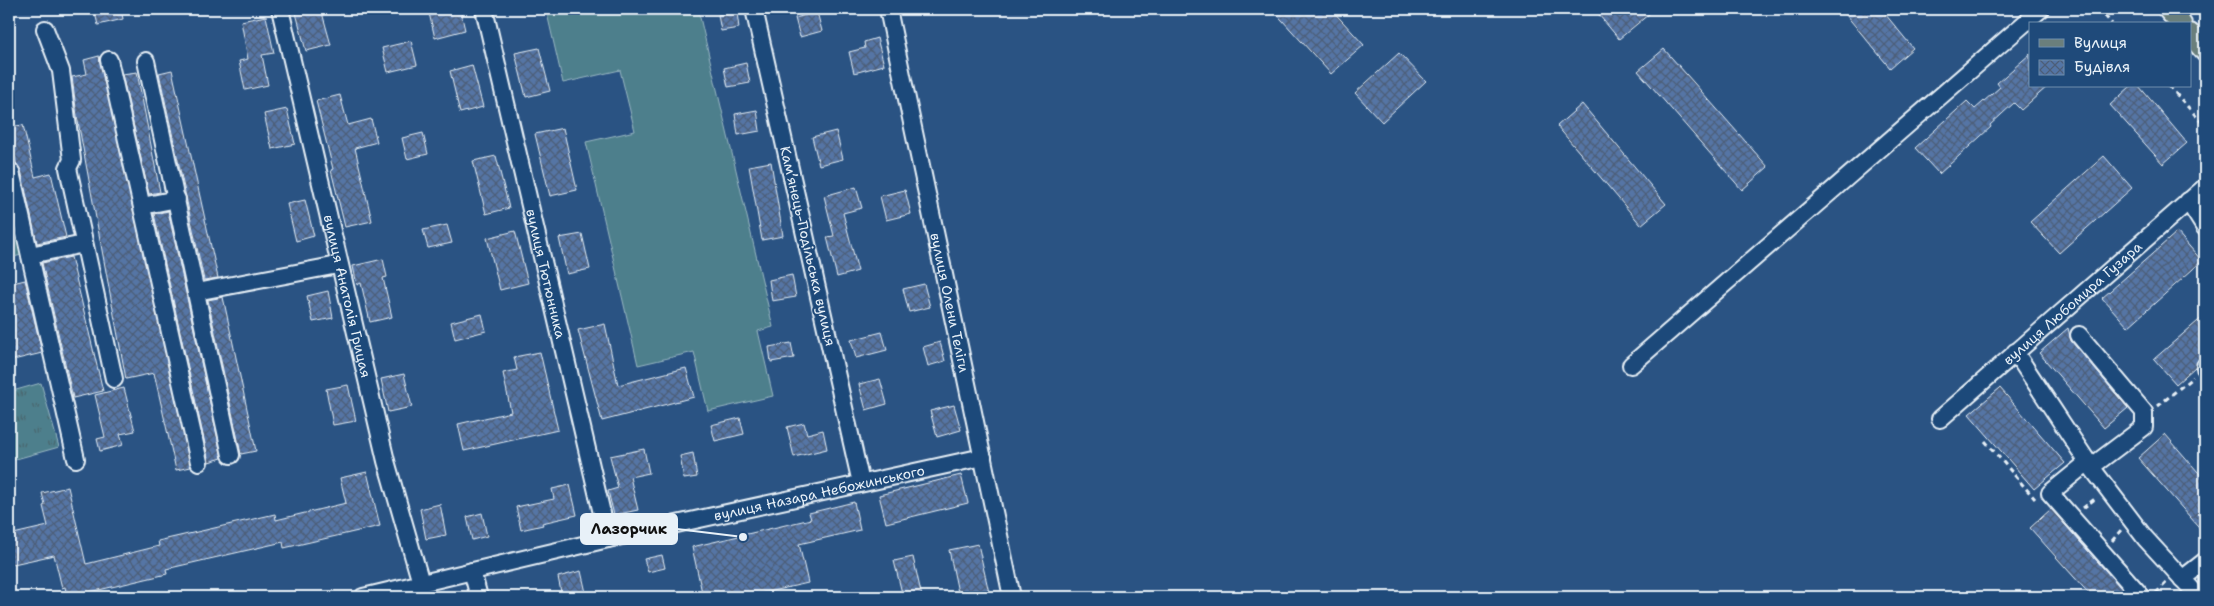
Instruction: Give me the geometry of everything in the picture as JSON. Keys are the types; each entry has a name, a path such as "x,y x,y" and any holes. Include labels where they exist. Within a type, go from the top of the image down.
{"main road":[{"path":"2192,36 2205,51"}],"street":[{"name":"вулиця Анатолія Грицая","path":"280,9 338,264 386,461 421,583"},
{"name":"вулиця Тютюнника","path":"484,9 608,539"},
{"name":"Камʼянець-Подільська вулиця","path":"754,9 861,483"},
{"name":"вулиця Олени Теліги","path":"888,9 1012,597"},
{"path":"1631,365 2041,9"},
{"path":"45,29 61,72 72,160 68,168 114,380"},
{"path":"109,60 199,462"},
{"path":"146,61 231,456"},
{"path":"9,170 76,459"},
{"name":"вулиця Любомира Гузара","path":"1940,420 2015,352 2205,187"},
{"path":"142,206 177,199"},
{"path":"2188,201 2205,228"},
{"path":"30,254 84,244"},
{"path":"196,292 338,264"},
{"path":"2079,335 2144,412 2144,427 2050,493 2142,597"},
{"path":"2015,352 2089,464 2131,519 2198,597"},
{"name":"вулиця Назара Небожинського","path":"363,597 608,539 983,457"},
{"path":"2180,576 2205,560"},
{"path":"472,572 479,597"}],"path":[{"path":"2099,9 2110,22"},
{"path":"2199,9 2205,16"},
{"path":"2171,88 2205,126"},
{"path":"2144,412 2152,411 2205,367"},
{"path":"1985,441 2038,503 2050,493"},
{"path":"2071,517 2108,489"},
{"path":"2102,552 2131,519"},
{"path":"2152,597 2180,576"}],"green space":[{"path":"546,9 698,9 773,327 758,331 773,396 708,411 694,352 638,365 586,142 635,131 620,70 563,83"},
{"path":"9,202 22,255 9,258"},
{"path":"41,383 59,447 9,461 9,392"}],"building":[{"path":"94,9 121,9 123,19 98,25"},
{"path":"295,9 321,9 331,45 306,51"},
{"path":"428,9 460,9 465,30 435,38"},
{"path":"1272,9 1331,9 1364,45 1331,74"},
{"path":"1594,9 1655,9 1619,39"},
{"path":"1841,9 1881,9 1913,48 1890,68"},
{"path":"817,12 822,31 800,37 795,18"},
{"path":"737,13 739,28 721,31 718,15"},
{"path":"266,16 274,53 262,55 268,85 245,90 239,61 248,59 241,21"},
{"path":"877,38 884,65 854,73 849,52 865,48 864,42"},
{"path":"411,41 417,65 388,72 382,48"},
{"path":"539,48 550,91 526,97 515,53"},
{"path":"1664,49 1768,167 1742,190 1638,71"},
{"path":"1399,53 1426,81 1382,122 1355,93"},
{"path":"2029,55 2029,88 2046,88 2021,110 2014,103 1990,125 1991,127 1939,174 1915,148 1967,101 1975,109 2000,87 1997,83"},
{"path":"99,56 191,467 176,470 154,373 126,379 77,116 72,77 87,74 84,60"},
{"path":"746,63 750,83 728,87 724,68"},
{"path":"472,65 483,107 460,113 450,71"},
{"path":"172,70 218,278 204,280 159,73"},
{"path":"137,72 160,192 149,194 122,74"},
{"path":"2129,88 2141,88 2187,143 2163,164 2110,105"},
{"path":"340,95 348,125 371,119 377,142 355,148 372,221 345,227 316,101"},
{"path":"1582,104 1666,204 1641,225 1557,126"},
{"path":"287,109 295,144 272,149 264,114"},
{"path":"757,110 760,131 738,135 735,114"},
{"path":"23,125 35,177 51,173 66,237 37,243 21,170 16,163 9,133 9,127"},
{"path":"563,128 577,190 550,196 535,134"},
{"path":"836,131 843,159 819,165 812,137"},
{"path":"423,133 428,154 407,159 402,138"},
{"path":"496,156 509,208 486,214 473,161"},
{"path":"2104,156 2132,188 2059,253 2030,222"},
{"path":"771,162 783,236 762,240 749,166"},
{"path":"856,187 862,208 843,213 858,271 837,277 827,237 834,236 824,196"},
{"path":"905,190 911,214 886,220 880,196"},
{"path":"305,200 314,236 296,241 287,204"},
{"path":"168,211 222,458 209,462 154,214"},
{"path":"447,225 452,243 428,248 423,230"},
{"path":"515,231 528,283 500,290 487,238"},
{"path":"2177,232 2202,261 2128,327 2102,298"},
{"path":"582,234 590,269 567,274 559,238"},
{"path":"71,257 103,391 73,398 42,263"},
{"path":"383,259 387,277 383,278 392,317 370,322 361,283 357,285 353,266"},
{"path":"792,275 796,297 772,301 769,280"},
{"path":"25,280 42,353 9,361 9,284"},
{"path":"924,284 930,307 909,312 903,289"},
{"path":"328,291 333,318 313,322 307,296"},
{"path":"223,297 256,451 241,454 208,300"},
{"path":"482,314 486,331 455,339 451,322"},
{"path":"2205,315 2205,356 2200,358 2195,367 2176,384 2154,359"},
{"path":"605,324 618,385 686,368 694,397 602,421 578,330"},
{"path":"2068,328 2071,341 2128,408 2104,428 2039,353"},
{"path":"882,332 887,350 856,358 851,340"},
{"path":"940,342 945,361 928,366 923,347"},
{"path":"791,343 794,358 771,362 769,347"},
{"path":"540,352 558,430 464,451 458,424 511,412 503,373 517,370 514,357"},
{"path":"404,374 412,407 388,412 381,379"},
{"path":"880,379 887,404 866,410 859,384"},
{"path":"348,385 356,421 333,425 326,389"},
{"path":"124,388 135,431 120,434 123,445 100,451 97,439 105,437 95,395"},
{"path":"2000,388 2065,463 2034,489 1969,414"},
{"path":"954,405 961,430 937,437 930,411"},
{"path":"740,418 744,434 715,441 711,425"},
{"path":"804,423 807,434 823,430 827,449 794,457 787,427"},
{"path":"2165,434 2205,480 2205,534 2138,458"},
{"path":"644,449 649,473 630,477 638,510 614,515 608,491 618,488 610,456"},
{"path":"693,453 697,477 684,479 680,456"},
{"path":"367,472 380,526 284,548 283,542 166,569 167,574 69,597 67,597 65,587 62,588 54,555 9,565 9,535 48,526 42,493 68,487 86,564 159,546 158,541 275,514 276,520 346,503 340,478"},
{"path":"961,475 968,503 886,523 879,495"},
{"path":"570,485 577,515 521,530 516,507 554,499 552,489"},
{"path":"854,502 860,530 799,544 808,583 745,597 703,597 692,547 811,519 809,513"},
{"path":"440,504 446,535 426,539 420,509"},
{"path":"2051,509 2129,597 2092,597 2030,528"},
{"path":"482,513 487,536 472,540 467,517"},
{"path":"978,544 990,597 959,597 949,550"},
{"path":"662,555 665,568 648,572 644,559"},
{"path":"913,557 922,597 903,597 894,561"},
{"path":"581,571 587,597 562,597 558,577"}],"place":[{"name":"Лазорчик","path":"743,537"}]}
